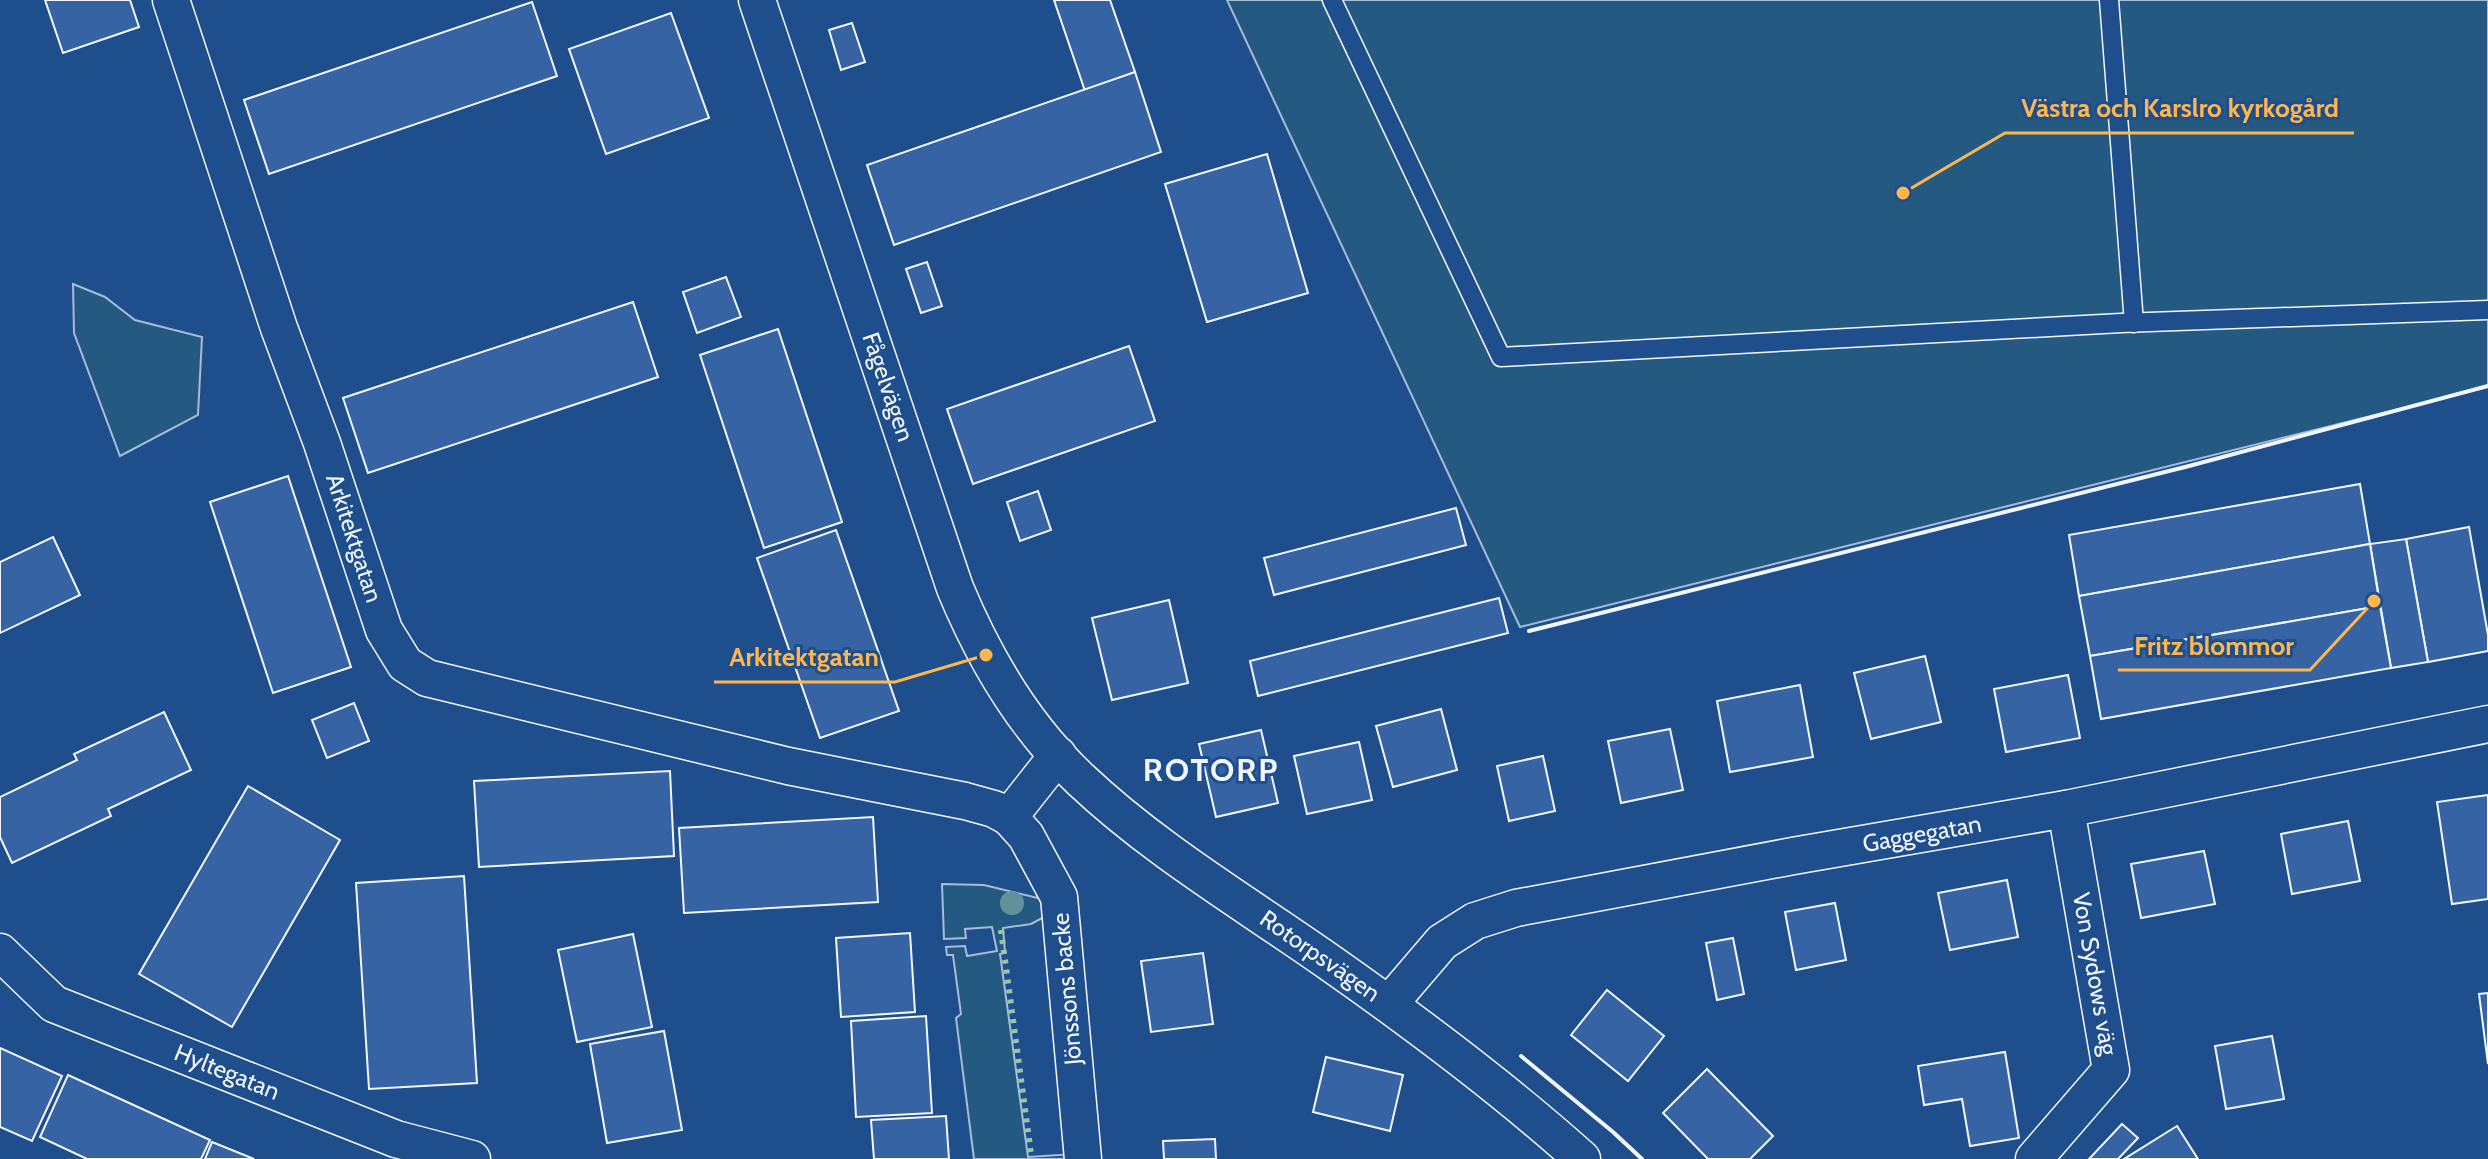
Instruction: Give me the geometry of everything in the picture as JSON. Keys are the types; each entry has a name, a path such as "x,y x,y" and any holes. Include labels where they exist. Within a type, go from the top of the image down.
{"street":[{"name":"Arkitektgatan","path":"171,0 279,328 322,443 384,630 405,664 427,678 788,766 965,801 1009,817"},
{"name":"Fågelvägen","path":"757,0 961,602 986,655 1017,705 1058,755"},
{"name":"Gaggegatan","path":"1389,1004 1442,942 1475,921 1516,908 2066,809 2488,724"},
{"path":"1009,817 1058,755"},
{"name":"Rotorpsvägen","path":"1058,755 1079,778 1145,836 1389,1004 1509,1097 1582,1159"},
{"name":"Von Sydows väg","path":"2034,1159 2111,1070 2066,809"},
{"name":"Jönssons backe","path":"1009,817 1026,836 1059,897 1083,1159"},
{"name":"Hyltegatan","path":"0,952 54,1004 396,1139 472,1159"}],"lane":[{"path":"1332,0 1501,357 2134,323 2488,310"},
{"path":"2109,0 2134,323"}],"shaded area":[{"path":"1227,0 2488,0 2488,387 1520,627"},
{"path":"73,284 105,297 135,320 202,337 198,415 120,456 74,333"},
{"path":"942,884 984,885 1042,899 1046,916 1031,924 1003,928 1005,953 1000,954 1028,1157 1074,1154 1075,1159 974,1159 956,1018 961,1014 953,955 947,955 946,947 965,946 967,956 997,951 992,927 965,929 966,938 944,939"}],"building":[{"path":"45,0 130,0 139,27 63,53"},
{"path":"1054,0 1110,0 1135,72 1085,91"},
{"path":"532,2 557,76 269,174 244,100"},
{"path":"671,13 709,118 606,154 569,49"},
{"path":"852,23 865,62 841,70 829,30"},
{"path":"1135,72 1161,152 894,245 867,165"},
{"path":"1267,154 1308,293 1207,322 1165,184"},
{"path":"927,262 942,306 921,313 906,269"},
{"path":"726,277 741,317 697,333 683,292"},
{"path":"633,302 658,377 368,473 343,398"},
{"path":"778,329 842,522 764,548 700,355"},
{"path":"1129,346 1155,421 973,484 947,409"},
{"path":"288,476 351,667 273,693 210,502"},
{"path":"2360,484 2370,544 2079,596 2069,535"},
{"path":"1038,491 1051,530 1020,541 1007,502"},
{"path":"1456,508 1466,545 1274,595 1264,558"},
{"path":"2469,527 2488,635 2488,651 2428,662 2406,539"},
{"path":"836,530 899,711 820,738 757,558"},
{"path":"53,537 80,595 0,633 0,562"},
{"path":"2406,539 2428,662 2391,668 2370,544"},
{"path":"2370,544 2380,606 2090,656 2079,596"},
{"path":"1499,598 1508,633 1258,696 1250,661"},
{"path":"1169,600 1188,683 1112,700 1092,618"},
{"path":"2380,606 2391,668 2101,719 2090,656"},
{"path":"1925,656 1941,722 1871,739 1854,673"},
{"path":"2068,675 2080,738 2006,752 1994,689"},
{"path":"1800,685 1813,757 1730,772 1717,701"},
{"path":"354,703 369,741 327,758 312,720"},
{"path":"1441,709 1457,770 1393,787 1376,726"},
{"path":"164,712 191,770 108,809 111,816 12,863 0,837 0,797 77,760 74,754"},
{"path":"1670,729 1683,790 1621,803 1608,741"},
{"path":"1261,730 1278,803 1216,817 1199,744"},
{"path":"1359,742 1372,800 1307,814 1294,756"},
{"path":"1543,756 1555,811 1509,821 1497,766"},
{"path":"670,771 674,856 479,867 474,781"},
{"path":"248,786 340,840 232,1027 139,974"},
{"path":"2488,795 2488,899 2452,904 2437,802"},
{"path":"873,817 878,902 684,913 679,828"},
{"path":"2348,821 2360,881 2292,894 2281,834"},
{"path":"2204,851 2215,904 2141,918 2131,864"},
{"path":"464,876 477,1083 369,1089 356,883"},
{"path":"2007,880 2018,937 1950,950 1938,893"},
{"path":"1835,903 1846,960 1796,970 1785,912"},
{"path":"910,933 915,1012 841,1017 836,938"},
{"path":"633,934 652,1027 577,1042 558,950"},
{"path":"1733,938 1744,994 1717,1000 1706,943"},
{"path":"1203,953 1213,1024 1151,1032 1141,961"},
{"path":"1607,990 1664,1036 1628,1081 1571,1035"},
{"path":"2488,993 2488,1064 2479,994"},
{"path":"926,1016 932,1113 856,1117 851,1021"},
{"path":"664,1031 682,1130 607,1143 590,1044"},
{"path":"2272,1036 2284,1099 2226,1109 2215,1046"},
{"path":"0,1048 62,1076 32,1141 0,1127"},
{"path":"2005,1052 2019,1138 1970,1146 1962,1099 1924,1105 1918,1066"},
{"path":"1326,1057 1403,1075 1390,1131 1313,1112"},
{"path":"1707,1069 1773,1136 1750,1159 1708,1159 1663,1113"},
{"path":"68,1075 210,1140 201,1159 87,1159 40,1137"},
{"path":"946,1116 949,1159 874,1159 871,1120"},
{"path":"2122,1124 2138,1138 2118,1159 2089,1159"},
{"path":"2177,1126 2198,1159 2124,1159"},
{"path":"1215,1139 1216,1159 1164,1159 1163,1141"},
{"path":"212,1142 254,1159 205,1159"}],"hedge":[{"path":"1001,930 1031,1154"}],"wall":[{"path":"1529,631 2189,466 2488,386"},
{"path":"1521,1056 1642,1159"}],"place":[{"name":"Västra och Karslro kyrkogård","path":"1903,193"},
{"name":"Fritz blommor","path":"2374,601"},
{"name":"Arkitektgatan","path":"986,655"}],"district":[{"name":"ROTORP","path":"1211,770"}]}
